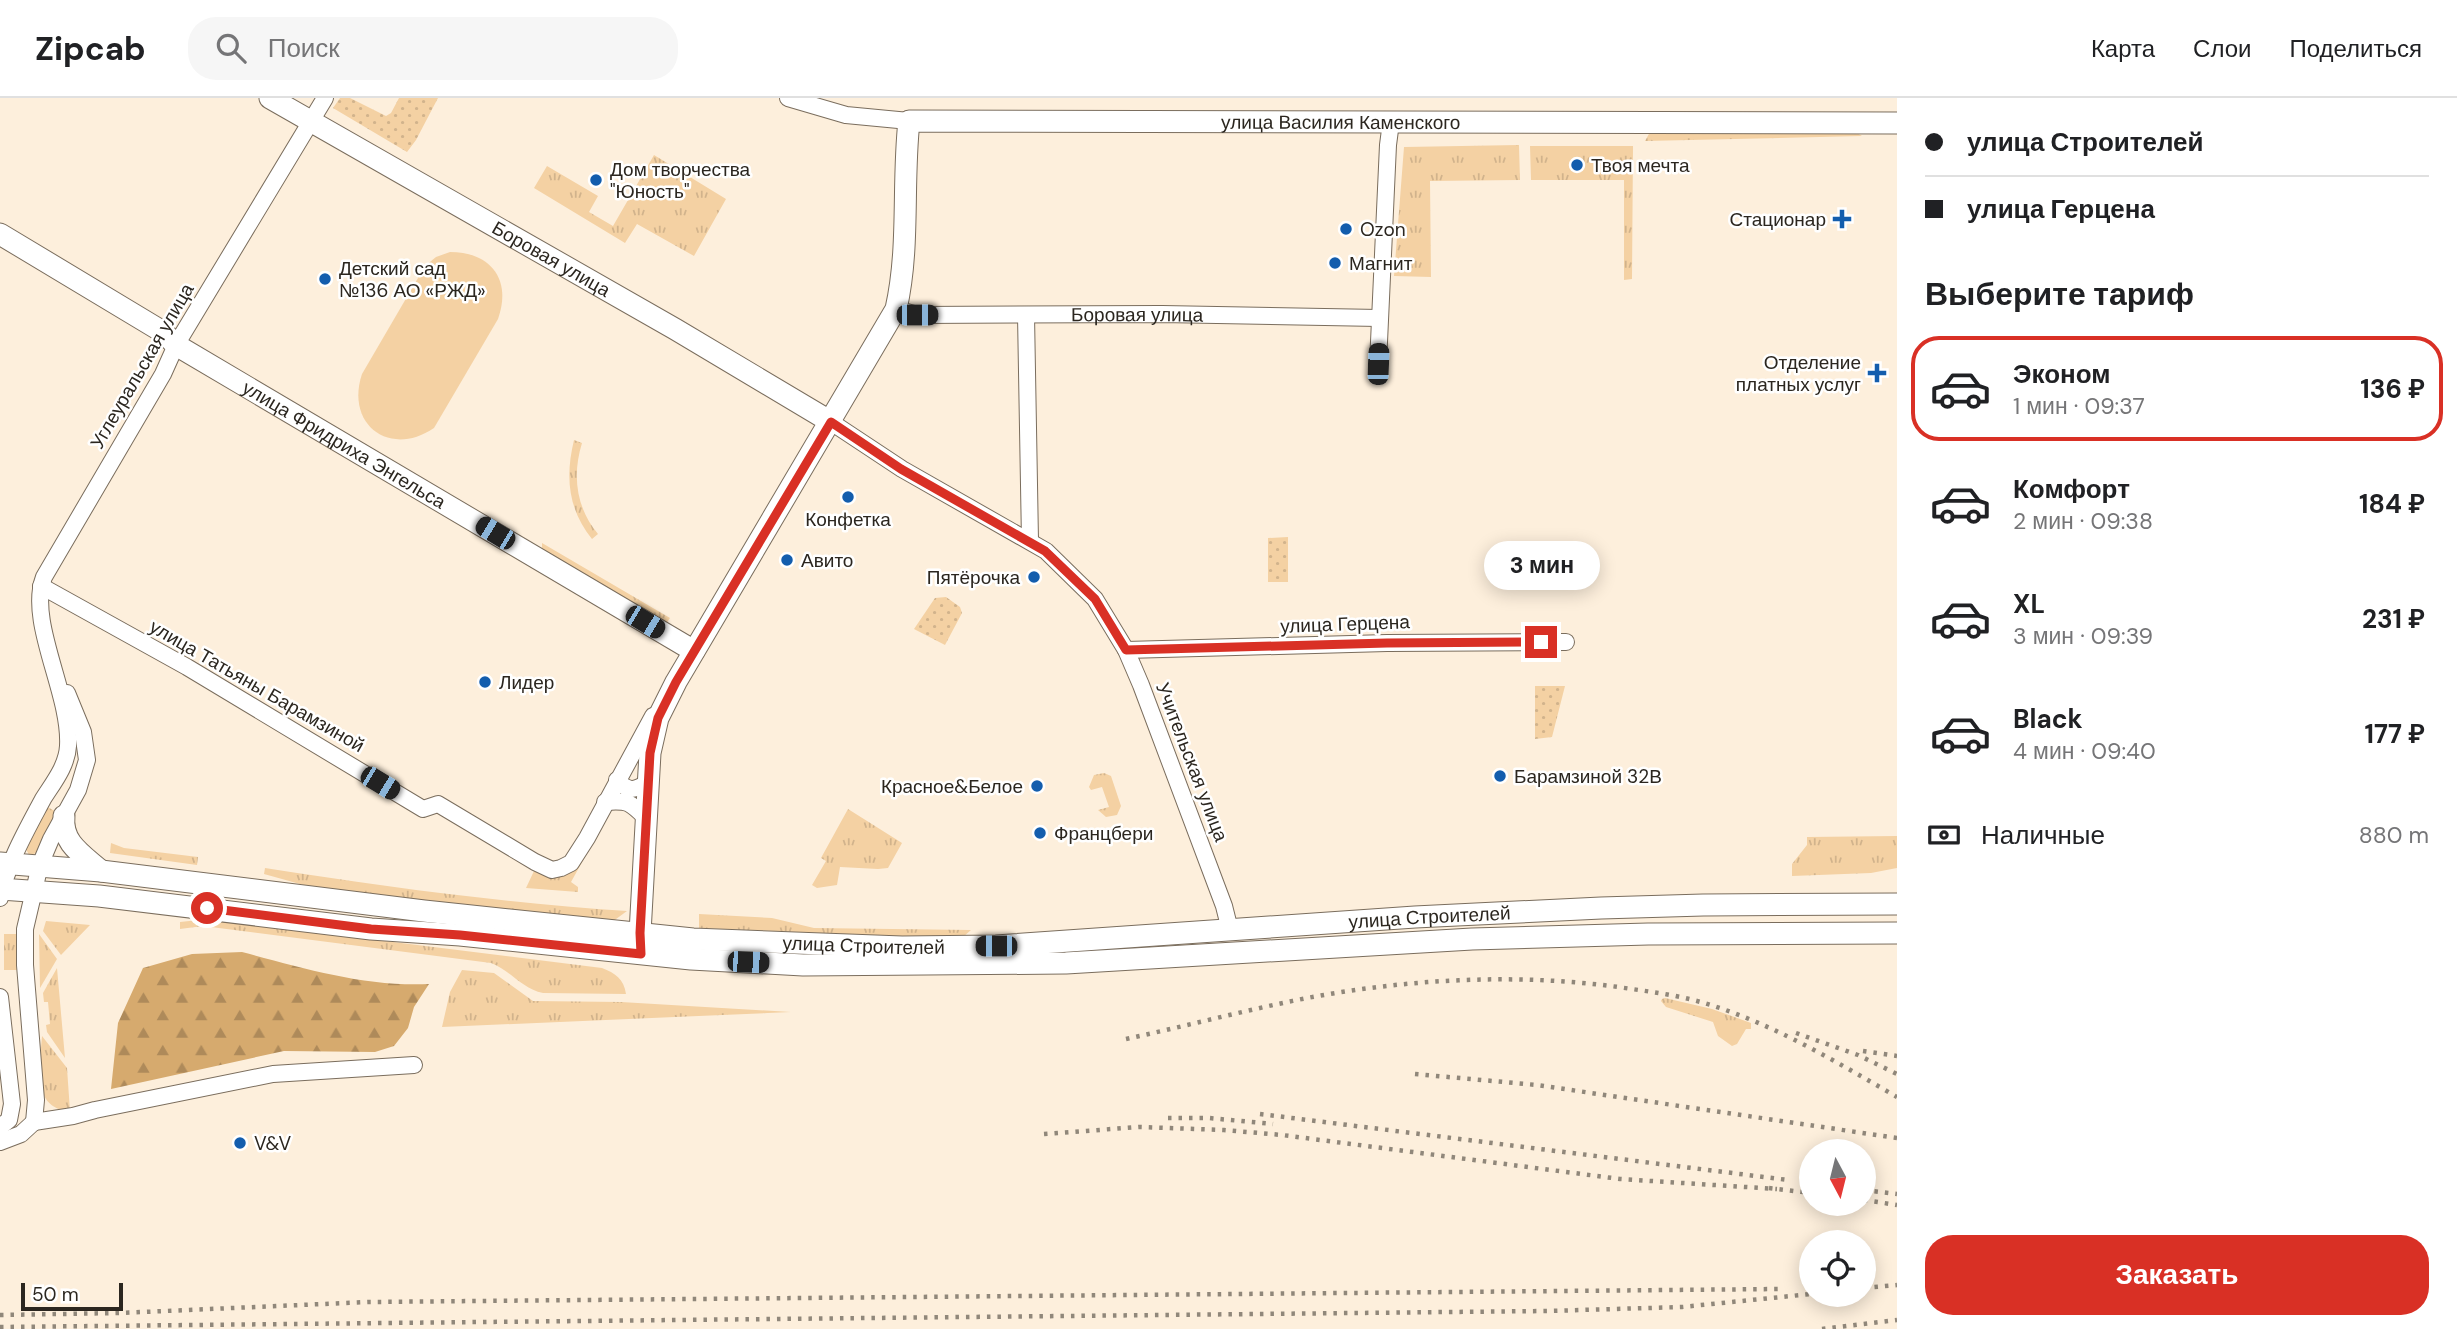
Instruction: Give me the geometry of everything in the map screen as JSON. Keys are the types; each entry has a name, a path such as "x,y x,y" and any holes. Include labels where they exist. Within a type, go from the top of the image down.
{"main road":[{"name":"Боровая улица","path":"270,98 663,322 831,422"},
{"name":"улица Василия Каменского","path":"909,121 1897,122"},
{"path":"641,954 646,818 653,734 667,698 897,309 904,275 905,162 909,121"},
{"name":"улица Фридриха Энгельса","path":"0,234 163,332 176,345 694,651"},
{"path":"64,816 63,826 72,847 101,871"},
{"name":"улица Строителей","path":"5,863 101,871 424,911 693,939 902,947 996,946 1415,917 1614,908 1897,904"},
{"name":"улица Строителей","path":"1,892 33,891 99,896 371,929 460,935 691,959 803,965 1079,962 1472,939 1648,934 1897,933"}],"street":[{"name":"Углеуральская улица","path":"41,586 163,374 176,345 325,98"},
{"name":"улица Василия Каменского","path":"788,98 846,115 909,121"},
{"path":"1378,364 1391,121"},
{"name":"Боровая улица","path":"897,309 917,315 1379,317"},
{"path":"1026,315 1030,541"},
{"name":"Учительская улица","path":"831,422 901,469 1045,551 1095,599 1126,650 1224,906 1230,930"},
{"path":"1,892 5,863 25,834 60,772 68,748 62,694 41,614 41,586"},
{"name":"улица Татьяны Барамзиной","path":"41,586 187,667 423,808 438,804 552,870 561,869 571,863 605,802"},
{"name":"улица Герцена","path":"1126,650 1387,643 1566,642"},
{"path":"34,1122 36,1100 25,965 25,929 40,865 84,776 87,760 78,717 54,667"},
{"path":"605,802 654,715 667,698"},
{"path":"617,780 625,789 632,790 648,782"},
{"path":"605,802 624,800 631,803 646,818"},
{"path":"0,997 12,1104 9,1120 0,1127"},
{"path":"0,1142 21,1134 34,1122 273,1074 414,1065"}],"green space":[{"path":"340,98 350,98 386,116 391,113 399,98 438,98 407,152 333,108"},
{"path":"1650,132 1855,132 1862,136 1645,141"},
{"path":"1519,145 1520,180 1430,181 1431,277 1394,276 1404,147"},
{"path":"1530,146 1633,146 1632,279 1624,280 1624,180 1531,180"},
{"path":"654,155 726,199 694,256 637,224 625,243 534,188 547,166 598,196 589,212 613,226"},
{"path":"450,252 477,257 495,271 502,292 498,319 434,428 418,436 387,438 375,431 366,421 360,408 358,392 362,374 425,266 436,257"},
{"path":"574,440 582,443 577,467 578,491 585,513 598,534 592,539 573,504 569,480"},
{"path":"1288,537 1288,582 1268,582 1268,538"},
{"path":"542,543 670,618 666,624 542,549"},
{"path":"946,597 960,607 962,613 945,645 914,629 935,598"},
{"path":"1535,686 1565,686 1552,737 1535,739"},
{"path":"1104,773 1111,776 1121,806 1117,815 1106,817 1098,810 1109,807 1102,787 1091,790 1089,787 1094,775"},
{"path":"46,806 58,813 37,853 29,855 26,849"},
{"path":"848,809 902,843 888,868 840,867 837,885 817,888 812,885 826,861 821,858"},
{"path":"1897,836 1897,868 1871,873 1792,876 1792,864 1807,845 1807,837"},
{"path":"111,843 124,848 198,857 197,865 110,853"},
{"path":"591,846 571,882 578,887 578,892 526,888 534,871 545,874"},
{"path":"265,868 446,894 627,911 612,922 318,889 264,874"},
{"path":"699,914 772,918 814,928 971,930 963,937 916,937 699,928"},
{"path":"208,919 602,968 618,977 626,994 543,993 529,988 491,963 203,926 180,929 180,922"},
{"path":"46,921 90,925 61,955 43,931"},
{"path":"4,934 18,934 18,970 4,970"},
{"path":"39,934 57,959 40,988"},
{"path":"242,952 311,970 381,983 429,984 414,1007 408,1028 394,1046 375,1052 284,1051 111,1089 118,1023 143,968 192,954"},
{"path":"57,968 65,1058 47,1032 46,1025 50,1024 48,1002 44,1002 43,993"},
{"path":"462,970 494,973 533,1001 621,1002 791,1012 442,1027 450,992"},
{"path":"1665,998 1712,1009 1751,1023 1751,1029 1746,1029 1737,1044 1732,1046 1718,1036 1713,1022 1666,1007 1661,1001"},
{"path":"42,1036 67,1068 70,1111 49,1103 43,1094 40,1072"}],"railway":[{"path":"1126,1039 1345,991 1423,982 1541,980 1618,987 1697,1001 1724,1009 1775,1030 1897,1097"},
{"path":"1796,1033 1858,1055 1897,1074"},
{"path":"1863,1051 1897,1056"},
{"path":"1415,1074 1537,1085 1897,1138"},
{"path":"1260,1114 1788,1180"},
{"path":"1168,1118 1209,1118 1273,1124"},
{"path":"1044,1134 1139,1127 1224,1130 1282,1135 1620,1179 1777,1189"},
{"path":"1769,1188 1799,1192"},
{"path":"1876,1191 1897,1194"},
{"path":"1876,1202 1897,1205"},
{"path":"1876,1287 1897,1285"},
{"path":"0,1315 120,1313 368,1302 1778,1289"},
{"path":"0,1327 1547,1311 1682,1307 1799,1295"},
{"path":"1822,1329 1897,1320"}],"place":[{"name":"Твоя мечта","path":"1577,165"},
{"name":"Дом творчества \"Юность\"","path":"596,180"},
{"name":"Стационар","path":"1842,219"},
{"name":"Ozon","path":"1346,229"},
{"name":"Магнит","path":"1335,263"},
{"name":"Детский сад №136 АО «РЖД»","path":"325,279"},
{"name":"Отделение платных услуг","path":"1877,373"},
{"name":"Конфетка","path":"848,497"},
{"name":"Авито","path":"787,560"},
{"name":"Пятёрочка","path":"1034,577"},
{"name":"Лидер","path":"485,682"},
{"name":"Барамзиной 32В","path":"1500,776"},
{"name":"Красное&Белое","path":"1037,786"},
{"name":"Францбери","path":"1040,833"},
{"name":"V&V","path":"240,1143"}],"route":[{"path":"207,908 371,929 460,935 641,954 650,753 658,718 676,682 831,422 901,469 1045,551 1095,599 1126,650 1541,642"}]}
